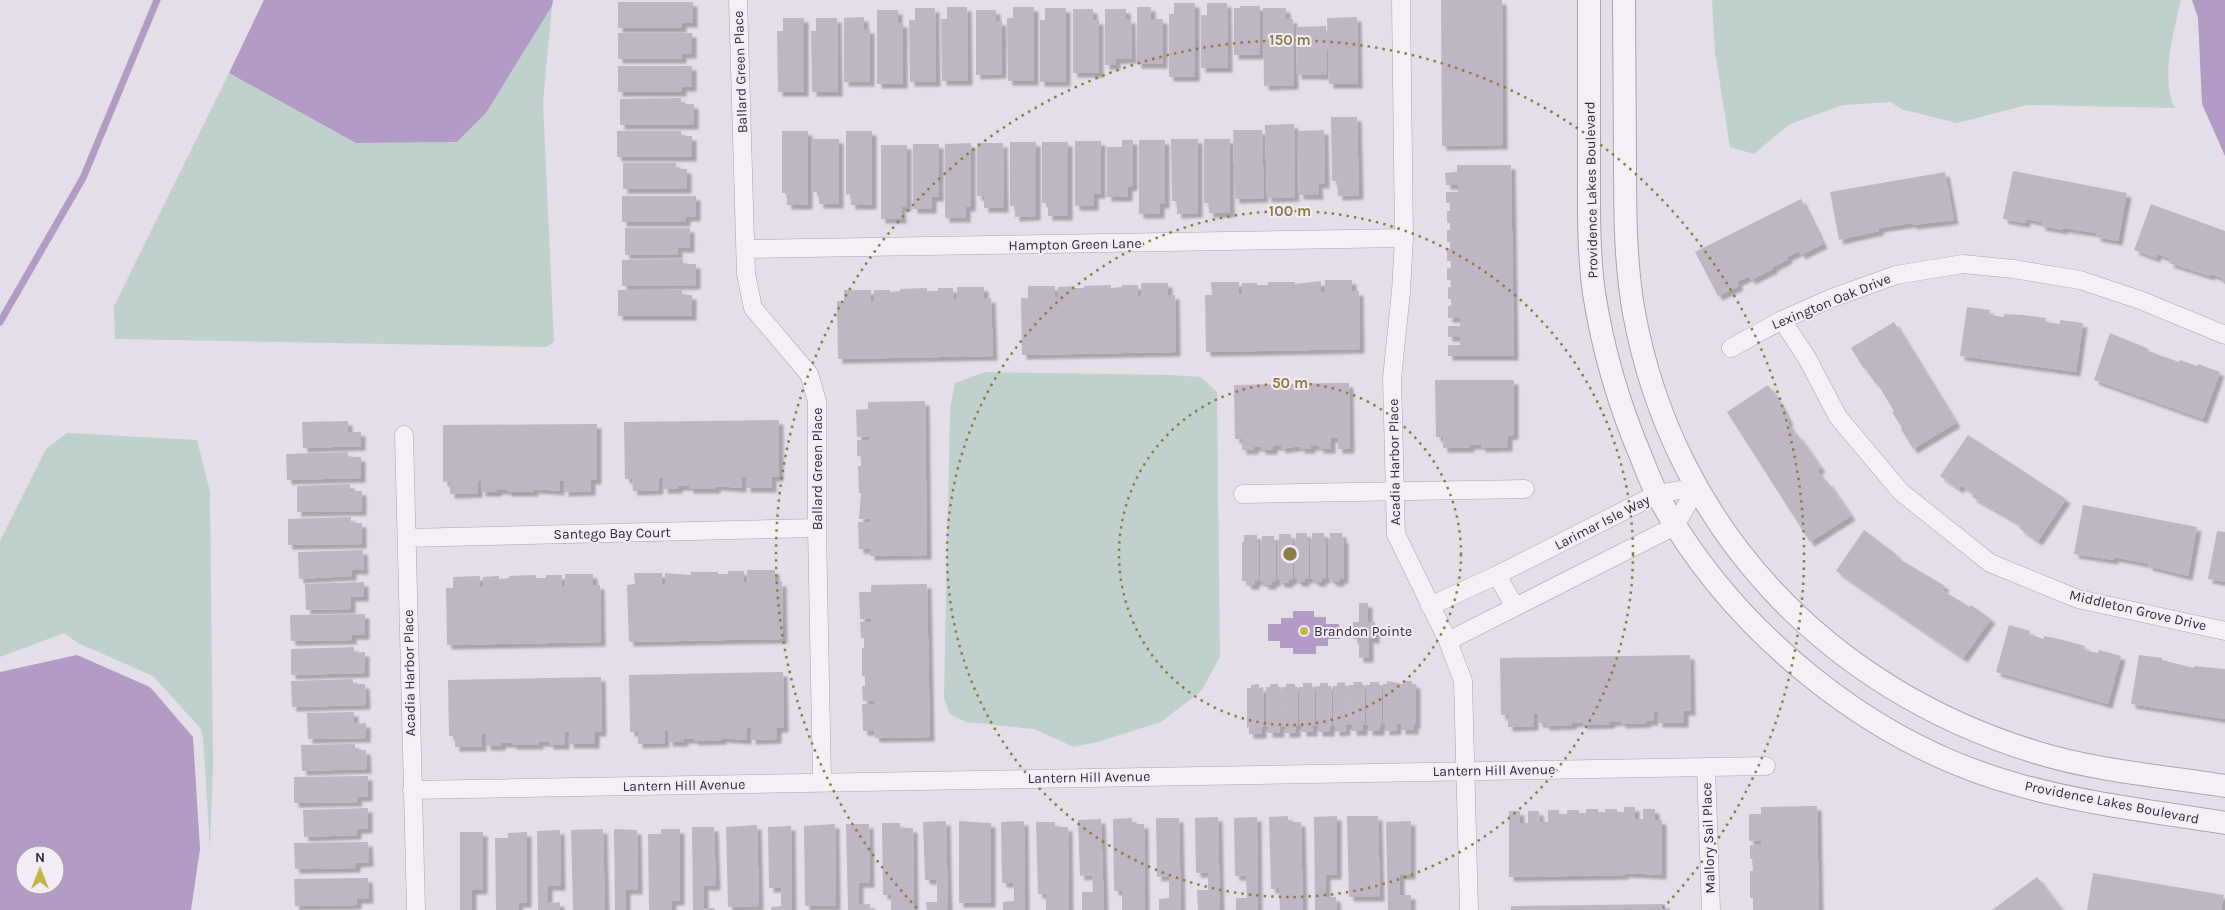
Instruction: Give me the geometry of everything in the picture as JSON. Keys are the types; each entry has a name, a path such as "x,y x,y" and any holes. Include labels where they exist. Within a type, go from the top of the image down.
{"street":[{"name":"Ballard Green Place","path":"738,0 746,274 753,308 809,374 817,401 817,528 822,782"},
{"name":"Acadia Harbor Place","path":"1401,0 1404,238 1401,292 1392,378 1396,534 1448,641 1463,681 1469,910"},
{"name":"Providence Lakes Boulevard","path":"1588,0 1589,209 1594,289 1600,329 1618,398 1657,494 1675,526 1729,597 1754,626 1789,659 1865,715 1906,739 1972,769 2019,785 2092,801 2225,823"},
{"path":"1624,0 1626,232 1633,303 1643,352 1656,395 1673,437 1697,487 1730,540 1757,574 1788,608 1822,639 1857,666 1899,694 1952,722 2036,753 2096,766 2225,786"},
{"name":"Hampton Green Lane","path":"746,249 1404,238"},
{"name":"Lexington Oak Drive","path":"1731,348 1782,320 1832,298 1896,275 1963,264 2013,269 2080,280 2140,300 2225,335"},
{"name":"Middleton Grove Drive","path":"1782,320 1807,358 1838,417 1901,492 1990,563 2078,599 2225,631"},
{"name":"Acadia Harbor Place","path":"404,435 416,910"},
{"name":"Larimar Isle Way","path":"1430,606 1497,575 1657,494 1697,487"},
{"path":"1448,641 1675,526 1697,487"},
{"path":"1243,494 1525,489"},
{"name":"Santego Bay Court","path":"407,538 817,528"},
{"path":"1497,575 1515,607"},
{"name":"Lantern Hill Avenue","path":"412,790 1766,766"},
{"name":"Mallory Sail Place","path":"1706,767 1711,910"}],"shaded area":[{"path":"264,0 553,0 552,6 486,113 457,142 356,143 229,73"},
{"path":"1712,0 2181,0 2172,40 2168,70 2171,97 2175,108 2027,105 1957,123 1901,109 1891,102 1843,105 1790,124 1754,154 1730,147 1715,52"},
{"path":"2192,0 2225,0 2225,156 2202,104 2198,18"},
{"path":"552,6 543,102 554,342 546,347 115,339 114,306 229,73 356,143 457,142 486,113"},
{"path":"985,372 1201,377 1217,392 1220,657 1201,691 1161,722 1097,742 1074,747 1034,729 966,722 950,714 944,698 950,409 955,383"},
{"path":"67,433 197,440 210,492 213,765 210,848 201,729 153,676 78,643 64,633 0,657 0,541 46,449"},
{"name":"Brandon Pointe","path":"1293,611 1314,611 1314,617 1326,617 1326,624 1339,624 1340,639 1328,639 1328,646 1316,646 1316,654 1293,654 1293,648 1280,648 1280,641 1268,641 1268,624 1281,624 1281,618 1293,618"},
{"path":"77,655 150,687 193,737 200,849 191,910 0,910 0,672"}],"building":[{"path":"1441,0 1502,0 1503,145 1442,146"},
{"path":"618,2 693,2 693,23 682,23 682,28 618,28"},
{"path":"1174,3 1195,3 1195,77 1169,77 1169,14 1174,14"},
{"path":"1207,3 1227,3 1228,68 1201,68 1201,15 1207,15"},
{"path":"1240,6 1260,6 1260,55 1234,55 1234,8 1240,8"},
{"path":"947,7 967,7 968,81 942,81 941,19 947,19"},
{"path":"1013,7 1034,7 1034,81 1008,81 1007,18 1013,18"},
{"path":"1137,7 1151,7 1151,19 1163,19 1163,64 1137,64"},
{"path":"915,8 935,8 936,82 910,82 909,20 915,20"},
{"path":"1045,8 1066,8 1066,82 1040,82 1040,20 1045,20"},
{"path":"1263,8 1286,8 1286,19 1293,19 1294,85 1264,86"},
{"path":"1073,9 1093,9 1093,20 1099,20 1099,73 1073,73"},
{"path":"1105,9 1126,9 1126,19 1131,19 1132,59 1116,59 1116,65 1105,65"},
{"path":"877,10 898,10 898,23 903,23 903,84 877,84"},
{"path":"976,10 996,10 996,21 1002,21 1002,74 976,75"},
{"path":"864,17 864,29 870,29 870,82 844,82 844,18"},
{"path":"1357,17 1358,84 1329,84 1327,18"},
{"path":"783,18 804,18 804,92 778,92 777,31 783,31"},
{"path":"816,18 837,18 838,92 812,92 811,31 816,31"},
{"path":"1326,26 1327,75 1297,75 1296,27"},
{"path":"618,33 692,33 692,54 682,54 682,59 618,59"},
{"path":"618,66 692,66 692,87 682,87 682,92 618,92"},
{"path":"681,98 681,104 694,104 694,125 620,125 620,99"},
{"path":"1331,117 1357,117 1359,195 1338,196 1337,181 1332,181"},
{"path":"1294,124 1295,197 1267,198 1265,125"},
{"path":"1233,130 1262,130 1264,198 1235,199"},
{"path":"1324,130 1325,184 1318,184 1319,195 1299,195 1298,131"},
{"path":"617,131 681,131 681,136 692,136 692,157 617,157"},
{"path":"782,131 808,131 808,205 787,205 787,193 782,193"},
{"path":"846,131 872,131 872,205 851,205 851,194 846,195"},
{"path":"813,139 839,139 839,204 819,204 819,192 813,192"},
{"path":"1171,139 1198,139 1198,213 1177,214 1177,201 1172,201"},
{"path":"1204,139 1230,139 1230,213 1209,213 1209,203 1204,203"},
{"path":"1122,140 1133,140 1133,186 1128,187 1128,197 1107,197 1107,147 1122,147"},
{"path":"1139,140 1165,140 1165,204 1160,204 1160,214 1139,214"},
{"path":"1075,141 1101,141 1101,194 1094,194 1094,206 1075,206"},
{"path":"1010,142 1036,142 1036,216 1015,217 1015,206 1010,206"},
{"path":"1042,142 1068,142 1068,216 1048,216 1048,203 1042,203"},
{"path":"971,143 971,207 966,207 966,218 945,218 945,144"},
{"path":"977,143 1003,143 1004,208 984,208 984,196 977,196"},
{"path":"913,144 939,144 939,197 932,197 932,209 913,209"},
{"path":"881,145 907,145 907,207 901,207 902,219 881,219"},
{"path":"623,163 676,163 676,169 687,169 687,189 623,189"},
{"path":"1457,165 1511,165 1514,356 1448,356 1448,345 1460,345 1460,337 1448,337 1448,326 1460,326 1460,318 1448,318 1448,306 1451,306 1451,299 1448,299 1448,287 1451,287 1451,280 1447,280 1447,268 1451,268 1451,261 1447,261 1447,249 1450,249 1450,242 1447,242 1447,230 1450,230 1450,223 1447,223 1447,211 1450,211 1450,203 1446,203 1446,192 1458,192 1458,185 1446,185 1445,173 1457,172"},
{"path":"2013,171 2127,193 2118,241 2096,237 2097,233 2041,226 2041,222 2026,219 2025,223 2003,219"},
{"path":"1945,172 1954,220 1879,228 1879,231 1839,240 1830,192"},
{"path":"622,196 696,196 696,217 686,217 686,222 622,222"},
{"path":"1801,199 1823,244 1801,255 1799,251 1787,257 1788,259 1773,267 1773,269 1751,280 1749,276 1737,282 1739,286 1718,296 1695,252"},
{"path":"2151,204 2225,231 2225,284 2223,283 2224,279 2211,274 2210,276 2169,263 2171,259 2157,254 2156,258 2134,250"},
{"path":"625,228 690,228 690,248 678,248 678,254 625,255"},
{"path":"683,259 683,264 696,264 696,285 622,286 622,260"},
{"path":"1325,280 1352,280 1352,292 1359,291 1360,349 1206,352 1205,295 1212,295 1211,282 1239,282 1239,294 1242,294 1242,283 1268,285 1268,282 1295,282 1295,284 1321,281 1321,292 1325,292"},
{"path":"1141,283 1168,283 1168,295 1175,295 1176,352 1022,355 1021,298 1028,298 1028,286 1055,286 1055,297 1058,297 1058,287 1074,286 1074,288 1084,288 1084,286 1111,285 1111,288 1122,287 1122,285 1138,285 1138,296 1141,296"},
{"path":"957,287 984,287 984,299 991,298 993,356 838,359 837,301 844,301 844,290 871,290 871,301 874,301 874,290 890,290 890,292 900,291 900,289 927,288 927,291 938,291 938,288 953,288 954,299 957,299"},
{"path":"618,290 682,290 682,295 692,295 692,316 618,316"},
{"path":"1967,307 1990,310 1989,315 2004,317 2004,314 2023,315 2046,318 2045,322 2060,324 2060,320 2083,323 2076,372 1960,356"},
{"path":"1894,322 1956,423 1913,449 1892,412 1894,411 1877,383 1864,369 1851,348"},
{"path":"2110,333 2149,349 2148,351 2179,362 2180,360 2197,366 2198,364 2220,372 2203,419 2094,380"},
{"path":"1435,380 1514,380 1514,435 1508,436 1508,447 1481,448 1481,445 1470,445 1470,448 1443,448 1443,437 1436,437"},
{"path":"1349,383 1350,449 1338,449 1338,438 1331,438 1331,449 1319,449 1319,446 1311,446 1311,449 1300,449 1300,446 1281,449 1281,446 1273,446 1273,450 1261,450 1261,447 1254,447 1254,450 1242,450 1242,439 1235,439 1234,385"},
{"path":"1768,385 1781,405 1789,421 1787,422 1795,435 1797,434 1821,468 1817,470 1825,483 1827,481 1851,516 1810,542 1727,412"},
{"path":"925,401 927,555 870,556 870,549 859,549 858,522 870,522 870,519 859,519 861,493 859,493 858,466 861,466 861,456 857,456 857,440 869,440 869,436 857,437 856,410 868,409 868,402"},
{"path":"779,420 779,477 772,477 772,488 746,488 746,477 742,477 742,488 716,486 716,489 689,489 689,486 678,486 678,489 663,489 663,478 659,478 659,490 633,491 632,479 625,479 624,422"},
{"path":"348,421 348,432 361,432 361,446 303,448 302,422"},
{"path":"597,424 597,480 591,480 591,491 564,492 564,481 560,481 560,491 534,489 534,492 497,490 497,492 481,492 481,481 478,481 478,493 450,494 450,481 443,482 443,425"},
{"path":"1968,435 2066,499 2038,541 2019,528 2022,525 1972,497 1974,494 1961,485 1959,489 1940,476"},
{"path":"348,452 348,457 361,457 361,478 287,480 286,454"},
{"path":"350,484 350,491 362,491 362,511 297,512 297,486"},
{"path":"2083,505 2197,527 2188,576 2148,566 2149,564 2114,557 2114,560 2074,554"},
{"path":"351,517 351,523 362,523 362,544 288,545 288,519"},
{"path":"1864,530 1897,555 1896,557 1945,586 1942,590 1970,607 1971,605 1991,619 1963,658 1836,571"},
{"path":"2217,531 2225,532 2225,582 2208,579"},
{"path":"1296,533 1307,533 1307,540 1309,540 1309,579 1305,579 1305,582 1297,582 1297,579 1294,579 1294,540 1296,540"},
{"path":"1312,533 1324,533 1324,539 1326,539 1326,579 1322,579 1322,582 1314,582 1314,579 1310,579 1310,539 1312,539"},
{"path":"1330,533 1342,533 1342,539 1344,539 1344,579 1340,579 1340,582 1332,582 1332,579 1328,579 1328,539 1330,539"},
{"path":"1279,534 1291,534 1291,540 1293,540 1293,580 1289,580 1289,583 1280,583 1280,580 1277,580 1277,540 1279,540"},
{"path":"1244,535 1257,535 1257,542 1259,542 1259,581 1255,581 1255,585 1247,585 1247,581 1242,581 1242,542 1244,542"},
{"path":"1262,536 1274,536 1274,542 1276,542 1276,582 1272,582 1272,585 1264,585 1264,582 1260,582 1260,542 1262,542"},
{"path":"363,550 364,570 352,570 352,576 299,579 298,552"},
{"path":"747,570 775,570 775,582 782,582 783,639 629,642 627,585 635,584 634,573 662,573 662,584 665,584 665,573 691,575 691,572 728,574 728,571 744,571 744,582 748,582"},
{"path":"565,574 593,574 593,585 600,585 601,642 447,645 446,588 453,588 453,577 480,576 480,588 483,587 483,577 499,576 499,579 509,578 509,576 536,575 536,578 546,578 546,575 562,575 562,586 566,586"},
{"path":"364,582 364,597 351,597 351,609 306,610 305,584"},
{"path":"927,584 930,737 875,738 874,731 863,731 862,704 874,704 874,701 863,701 862,686 865,686 865,676 862,676 862,648 864,648 864,638 861,638 860,622 871,622 871,619 860,619 859,592 871,592 871,585"},
{"path":"1359,603 1368,603 1368,622 1375,622 1375,639 1369,639 1369,658 1359,658 1359,639 1353,639 1353,622 1359,622"},
{"path":"365,614 365,635 352,635 352,640 291,641 290,615"},
{"path":"2009,625 2030,631 2029,634 2044,639 2044,636 2063,640 2085,646 2084,650 2098,653 2099,650 2121,656 2108,704 1996,672"},
{"path":"354,647 354,653 365,652 365,673 291,675 291,649"},
{"path":"1690,655 1691,711 1684,711 1684,723 1658,723 1658,712 1654,712 1654,721 1647,721 1647,723 1621,724 1621,721 1610,722 1610,724 1583,725 1583,722 1572,723 1572,725 1545,726 1545,723 1538,723 1538,714 1534,714 1534,726 1508,727 1508,715 1501,715 1500,658"},
{"path":"2139,655 2162,658 2162,660 2194,668 2194,666 2225,669 2225,719 2131,704"},
{"path":"783,672 784,728 777,728 777,739 751,740 751,728 747,728 747,740 722,738 722,740 694,741 694,739 684,739 684,742 668,742 668,731 665,731 665,743 638,744 638,732 630,732 629,675"},
{"path":"601,677 602,732 595,732 595,744 569,744 569,732 565,732 565,745 549,745 549,742 539,742 539,745 501,743 501,746 486,746 486,734 482,734 482,747 455,747 455,736 449,736 448,680"},
{"path":"353,679 353,684 365,684 366,705 292,707 291,681"},
{"path":"1387,681 1403,684 1403,681 1412,681 1412,684 1416,684 1416,724 1414,724 1414,730 1401,730 1401,724 1397,724 1397,730 1385,731 1385,724 1383,724 1383,684 1387,684"},
{"path":"1345,682 1345,686 1348,686 1349,725 1346,725 1346,731 1335,732 1335,725 1333,725 1333,686 1337,686 1337,683"},
{"path":"1353,682 1362,682 1362,685 1365,685 1365,725 1363,725 1363,731 1352,731 1352,725 1350,725 1349,685 1354,685"},
{"path":"1370,682 1379,682 1379,685 1382,685 1382,725 1380,725 1380,731 1368,731 1368,725 1366,725 1366,685 1370,685"},
{"path":"1303,683 1312,683 1312,687 1315,687 1315,726 1313,726 1313,732 1302,732 1302,726 1300,726 1299,687 1303,687"},
{"path":"1320,683 1328,683 1328,686 1331,686 1332,726 1330,726 1330,732 1318,732 1318,726 1316,726 1316,686 1320,686"},
{"path":"1259,684 1259,688 1263,687 1264,727 1262,727 1262,734 1249,734 1249,727 1247,728 1247,688 1251,688 1251,685"},
{"path":"1270,684 1278,684 1278,687 1281,687 1282,727 1280,727 1280,733 1268,733 1268,727 1266,727 1266,687 1270,687"},
{"path":"1286,684 1295,684 1295,687 1298,687 1298,726 1296,726 1296,733 1285,733 1285,727 1283,727 1282,687 1286,687"},
{"path":"354,712 354,724 366,723 366,738 308,739 307,713"},
{"path":"355,744 355,750 366,750 367,769 302,771 301,745"},
{"path":"368,776 368,797 357,797 358,802 294,803 294,777"},
{"path":"1817,806 1819,910 1753,910 1753,898 1750,898 1750,871 1753,871 1752,859 1750,859 1750,845 1761,845 1761,841 1749,841 1749,814 1761,814 1761,807"},
{"path":"1624,807 1635,807 1635,819 1643,819 1643,809 1655,809 1655,820 1662,820 1662,875 1624,873 1625,875 1509,877 1509,811 1520,811 1520,823 1528,823 1528,811 1539,811 1540,822 1548,822 1548,810 1559,810 1559,814 1567,814 1567,810 1579,810 1579,813 1586,813 1586,809 1598,809 1598,812 1605,812 1605,809 1617,809 1617,812 1624,812"},
{"path":"368,808 368,829 357,829 357,835 304,837 303,810"},
{"path":"1288,816 1288,822 1301,822 1303,910 1280,910 1279,889 1271,889 1269,817"},
{"path":"1337,816 1337,875 1326,875 1326,897 1336,897 1337,910 1315,910 1314,817"},
{"path":"1347,816 1378,816 1380,897 1349,897"},
{"path":"1218,817 1220,910 1198,910 1197,890 1208,890 1208,873 1196,873 1195,818"},
{"path":"1257,817 1258,910 1236,910 1236,898 1247,898 1246,876 1235,876 1234,818"},
{"path":"1132,818 1132,824 1144,824 1145,910 1122,910 1122,891 1114,891 1113,819"},
{"path":"1156,818 1179,818 1181,910 1159,910 1159,899 1169,898 1169,876 1157,877"},
{"path":"1101,819 1104,910 1082,910 1082,892 1093,892 1092,875 1080,876 1078,820"},
{"path":"946,821 948,910 927,910 926,902 937,902 937,885 936,880 925,880 923,822"},
{"path":"959,821 991,823 991,903 959,903"},
{"path":"1024,821 1025,910 1003,910 1003,902 1014,901 1014,888 1013,883 1002,883 1001,822"},
{"path":"1411,821 1411,875 1400,875 1400,895 1411,895 1411,910 1388,910 1386,822"},
{"path":"1036,822 1055,822 1055,827 1068,827 1069,910 1046,910 1046,894 1038,894"},
{"path":"882,823 900,823 900,828 913,828 914,910 891,910 891,895 883,895"},
{"path":"835,824 836,906 805,906 804,826"},
{"path":"846,824 869,824 870,883 859,883 859,905 870,904 870,910 848,910"},
{"path":"757,825 759,906 728,907 726,827"},
{"path":"791,826 792,910 771,910 771,907 781,906 781,888 769,888 768,827"},
{"path":"692,827 714,827 716,886 704,886 704,908 714,908 715,910 693,910"},
{"path":"603,829 605,910 573,910 571,830"},
{"path":"614,829 637,830 638,890 626,890 626,910 615,910"},
{"path":"661,829 680,829 680,901 672,901 672,910 649,910 648,834 661,834"},
{"path":"560,830 561,886 548,886 548,903 560,902 560,910 538,910 537,831"},
{"path":"460,832 483,832 483,890 472,890 472,910 460,910"},
{"path":"527,832 527,903 518,903 519,910 496,910 495,838 508,838 508,833"},
{"path":"368,842 369,862 356,863 356,868 295,869 294,843"},
{"path":"2093,873 2224,895 2221,910 2087,910"},
{"path":"2037,877 2062,910 1992,910"},
{"path":"368,878 369,899 357,899 357,905 295,906 294,879"},
{"path":"1665,904 1665,910 1511,910 1511,906"}],"waterway":[{"path":"0,322 83,178 157,0"}],"place":[{"name":"Brandon Pointe","path":"1304,631"}]}
